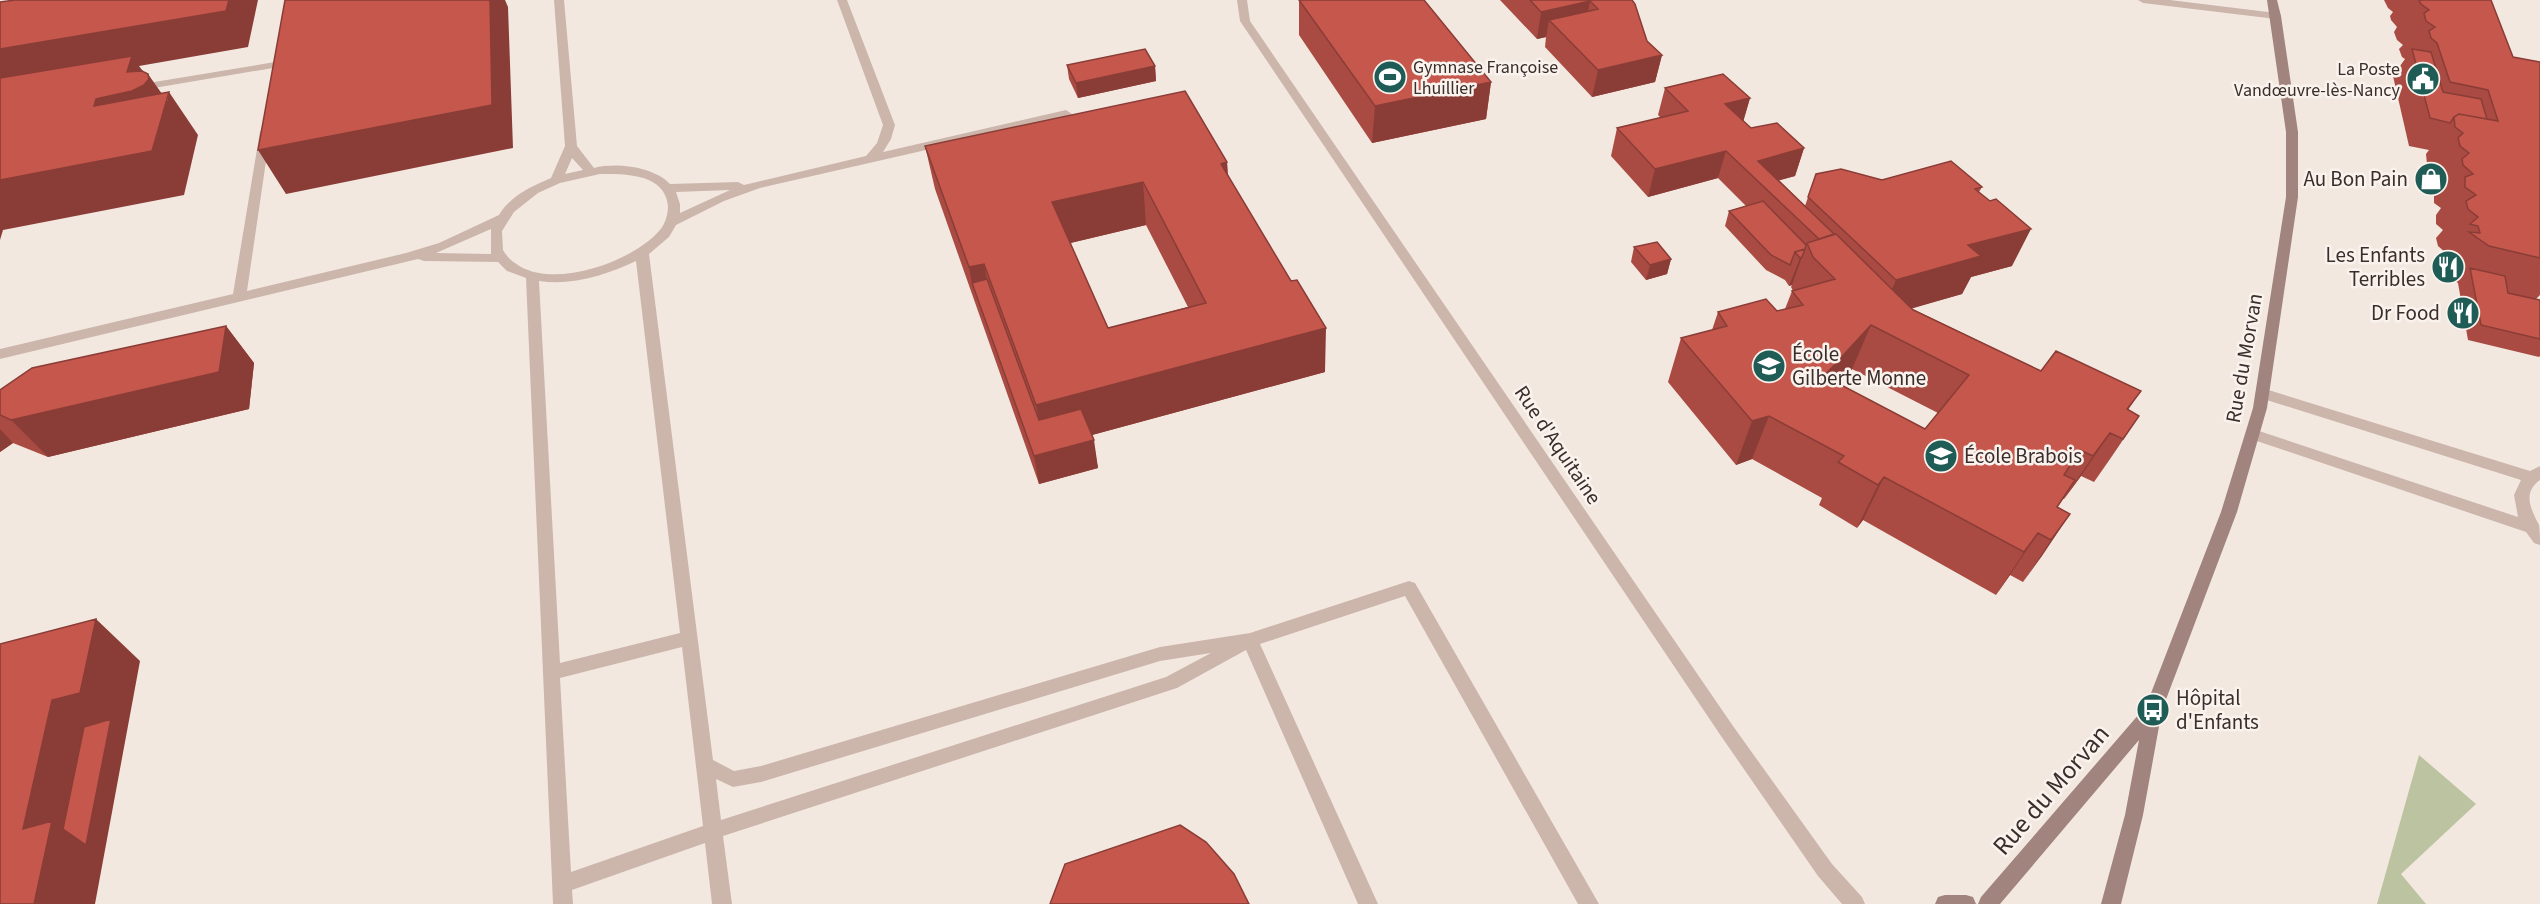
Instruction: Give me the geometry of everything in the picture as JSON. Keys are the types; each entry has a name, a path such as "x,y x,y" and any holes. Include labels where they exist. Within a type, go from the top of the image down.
{"street":[{"path":"559,0 572,146 578,158 591,171"},
{"path":"842,0 889,125 881,148 871,158"},
{"name":"Rue d'Aquitaine","path":"1242,0 1245,21 1707,702 1825,870 1855,904"},
{"path":"2144,0 2276,16"},
{"name":"Rue du Morvan","path":"2111,904 2134,815 2153,710 2229,512 2253,434 2262,393 2292,197 2292,132 2272,0"},
{"path":"126,89 275,66"},
{"path":"670,223 720,198 756,185 1066,114"},
{"path":"239,297 266,123"},
{"path":"556,180 572,146"},
{"path":"631,170 657,178 672,192 675,212 665,233 642,253 609,268 572,277 532,275 511,267 496,251 496,231 509,209 534,190 556,180 591,171 631,170"},
{"path":"667,188 756,185"},
{"path":"0,354 409,257 444,246 505,217"},
{"path":"642,253 722,904"},
{"path":"409,257 503,258"},
{"path":"532,275 563,904"},
{"path":"2262,393 2535,475 2522,490 2522,507 2535,533"},
{"path":"2253,434 2535,533"},
{"path":"705,765 734,779 761,774 1160,654 1250,640 1409,588 1589,904"},
{"path":"550,673 690,638"},
{"path":"562,884 714,831 1172,682 1250,640"},
{"path":"1250,640 1368,904"},
{"name":"Rue du Morvan","path":"1988,904 2153,710"},
{"path":"1945,904 1966,904"}],"green space":[{"path":"2419,755 2476,804 2401,874 2426,904 2377,904"}],"building":[{"path":"15,0 229,0 226,11 0,49 0,2"},
{"path":"285,0 490,0 492,105 258,150"},
{"path":"1299,0 1424,0 1491,82 1375,106"},
{"path":"1530,0 1632,0 1647,41 1662,55 1598,70 1549,20 1598,9 1590,1 1541,12"},
{"path":"2419,0 2491,0 2513,57 2540,62 2540,258 2489,246 2469,232 2480,233 2478,226 2470,224 2478,217 2468,209 2466,201 2476,195 2465,187 2465,177 2473,174 2463,165 2462,159 2469,153 2460,146 2458,138 2463,133 2455,127 2454,117 2459,114 2498,121 2488,90 2450,82 2437,43 2431,38 2429,31 2435,27 2426,21 2424,13 2429,10"},
{"path":"1145,49 1155,66 1076,83 1067,65"},
{"path":"2412,49 2431,52 2443,92 2481,99 2487,119 2459,114 2450,123 2430,118"},
{"path":"132,56 127,72 142,71 148,74 149,79 144,85 132,91 96,99 94,106 169,92 152,151 0,180 0,78"},
{"path":"1723,74 1750,98 1725,104 1751,128 1777,123 1804,148 1758,161 1834,234 1819,239 1726,151 1655,169 1617,128 1688,111 1665,88"},
{"path":"1185,91 1227,162 1221,164 1291,281 1297,280 1326,328 1036,405 984,264 969,267 925,146","holes":["1143,182 1206,303 1108,328 1052,202"]},
{"path":"1951,161 1982,187 1975,189 1990,201 1996,199 2031,229 1968,245 1981,256 1896,280 1808,197 1816,174 1841,169 1882,180"},
{"path":"1763,201 1806,245 1805,249 1795,252 1790,265 1771,255 1729,211"},
{"path":"1836,234 1913,310 2041,371 2056,351 2141,391 2127,409 2139,416 2123,439 2110,433 2093,456 2080,450 2064,475 2075,480 2057,507 2070,514 2051,540 2038,533 2024,552 1884,477 1878,485 1838,462 1844,456 1769,416 1752,421 1681,338 1727,326 1718,312 1766,299 1777,311 1803,305 1792,291 1835,279 1813,257 1807,243","holes":["1871,325 1969,375 1925,429 1824,376"]},
{"path":"1657,242 1671,259 1650,265 1634,247"},
{"path":"1805,249 1800,258 1795,252"},
{"path":"2470,268 2505,276 2508,293 2540,300 2540,339 2481,325"},
{"path":"987,279 1039,420 1081,409 1094,440 1034,456 972,283"},
{"path":"226,326 219,372 11,420 0,415 0,390 32,368"},
{"path":"96,619 80,693 52,700 23,829 52,821 34,904 0,904 0,644"},
{"path":"111,719 86,845 63,829 84,727"},
{"path":"1180,825 1206,842 1234,874 1249,904 1050,904 1065,864"}],"place":[{"name":"Gymnase Françoise Lhuillier","path":"1390,77"},
{"name":"La Poste Vandœuvre-lès-Nancy","path":"2423,79"},
{"name":"Au Bon Pain","path":"2431,179"},
{"name":"Les Enfants Terribles","path":"2448,267"},
{"name":"Dr Food","path":"2463,313"},
{"name":"École Gilberte Monne","path":"1769,366"},
{"name":"École Brabois","path":"1941,456"},
{"name":"Hôpital d'Enfants","path":"2153,710"}]}
